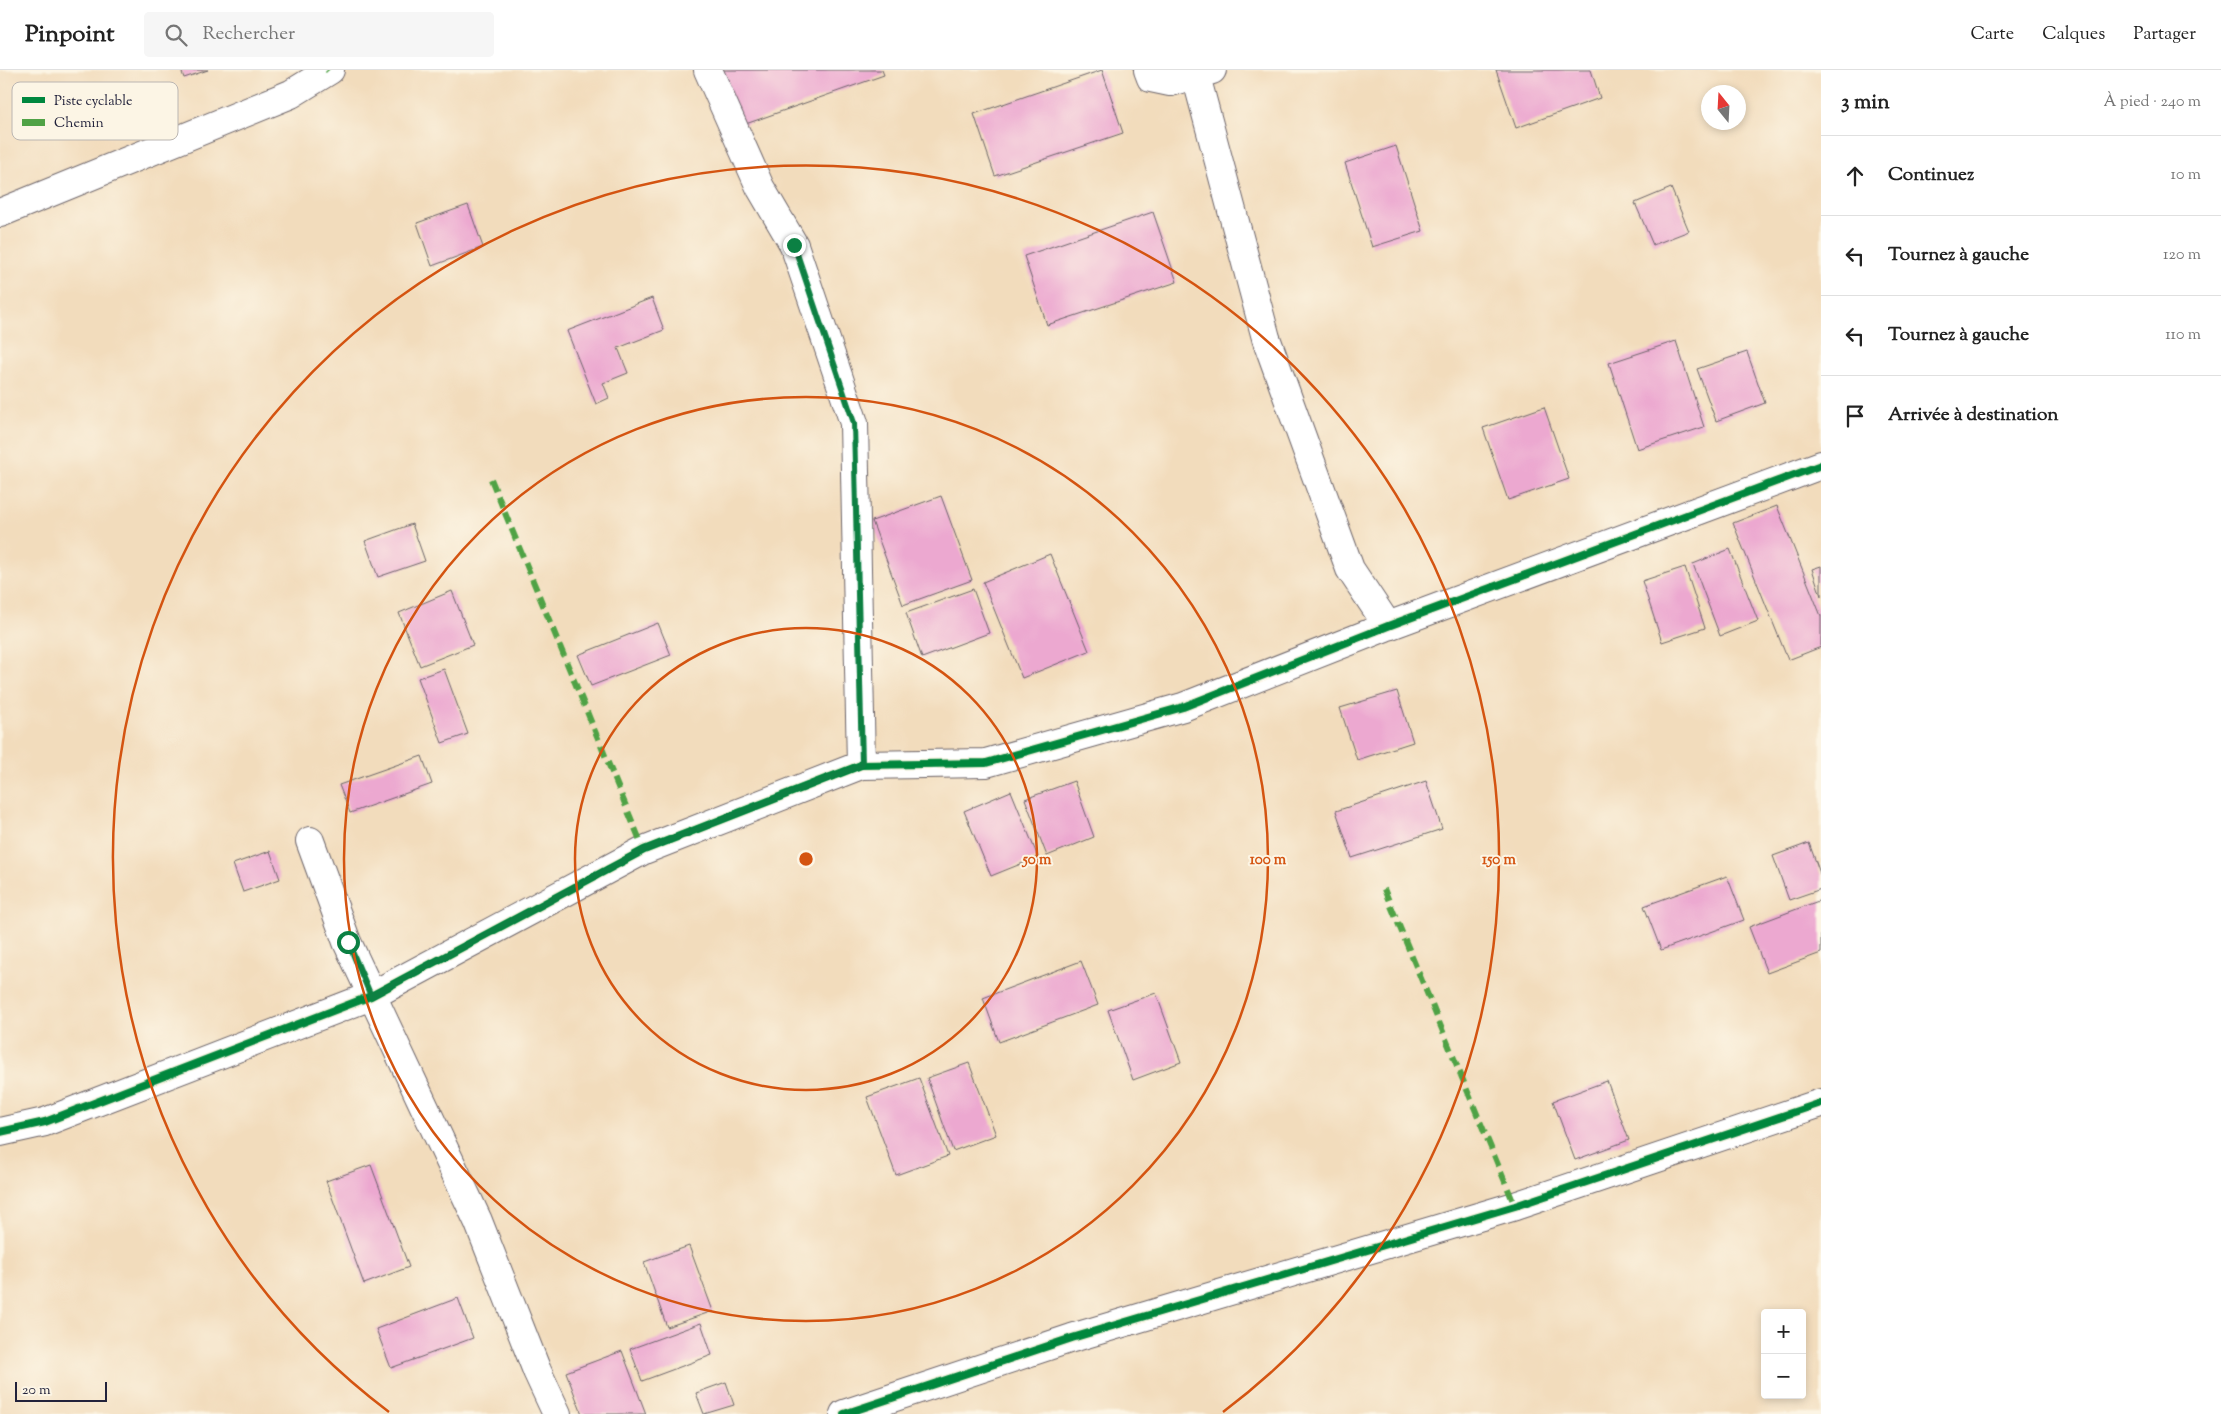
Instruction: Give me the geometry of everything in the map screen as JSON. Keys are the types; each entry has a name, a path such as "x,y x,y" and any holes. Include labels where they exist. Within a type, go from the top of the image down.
{"street":[{"path":"0,213 291,94 330,70"},
{"path":"708,70 760,187 794,245 854,423 862,765"},
{"path":"1148,70 1151,78 1170,82 1204,73 1266,338 1350,569 1388,626"},
{"path":"0,1132 45,1122 371,996 644,850 862,765 986,764 1183,707 1388,626 1821,465"},
{"path":"310,841 348,942 371,996 478,1221 537,1371 557,1414"},
{"path":"844,1414 1072,1338 1515,1206 1821,1103"}],"building":[{"path":"181,70 208,70 184,78"},
{"path":"719,70 882,70 884,75 740,126"},
{"path":"1102,70 1123,133 995,176 974,114"},
{"path":"1496,70 1591,70 1600,98 1516,128"},
{"path":"1396,146 1423,231 1372,247 1345,163"},
{"path":"1671,188 1689,231 1653,245 1635,203"},
{"path":"468,205 483,247 432,266 417,223"},
{"path":"1153,212 1177,282 1047,325 1024,256"},
{"path":"652,298 664,330 618,348 628,373 603,383 609,398 596,404 567,331"},
{"path":"1676,341 1704,427 1637,449 1609,363"},
{"path":"1747,352 1765,403 1716,421 1697,369"},
{"path":"1544,407 1569,479 1508,500 1483,428"},
{"path":"941,496 972,580 903,605 872,521"},
{"path":"1777,506 1821,616 1821,647 1788,660 1733,523"},
{"path":"412,524 425,561 378,577 365,541"},
{"path":"1730,549 1758,621 1720,636 1693,564"},
{"path":"1050,554 1089,651 1022,678 983,582"},
{"path":"1821,566 1821,596 1812,569"},
{"path":"1685,567 1705,628 1662,642 1642,581"},
{"path":"973,589 989,633 922,658 906,613"},
{"path":"452,591 473,645 420,666 399,613"},
{"path":"658,623 671,655 591,686 578,655"},
{"path":"444,669 468,734 442,743 418,678"},
{"path":"1397,691 1413,742 1357,760 1340,708"},
{"path":"422,756 432,784 350,813 339,785"},
{"path":"1074,781 1094,837 1047,856 1025,799"},
{"path":"1426,781 1442,829 1352,858 1336,811"},
{"path":"1011,791 1038,857 991,876 964,811"},
{"path":"1809,843 1821,876 1821,889 1789,900 1773,856"},
{"path":"270,851 280,879 243,892 233,864"},
{"path":"1727,876 1744,920 1661,950 1644,906"},
{"path":"1821,900 1821,953 1767,973 1749,927"},
{"path":"1081,961 1098,1005 999,1042 983,998"},
{"path":"1156,993 1181,1062 1133,1080 1108,1010"},
{"path":"969,1063 996,1135 953,1151 927,1078"},
{"path":"919,1078 948,1156 896,1175 867,1097"},
{"path":"1607,1081 1629,1140 1575,1160 1553,1101"},
{"path":"371,1165 409,1267 364,1284 326,1181"},
{"path":"689,1246 713,1311 667,1327 644,1262"},
{"path":"458,1298 473,1338 391,1368 376,1329"},
{"path":"701,1323 712,1355 642,1381 630,1349"},
{"path":"622,1351 646,1414 582,1414 566,1372"},
{"path":"726,1382 734,1405 704,1414 696,1393"}],"marked path":[{"path":"491,479 644,850"},
{"path":"1384,889 1515,1206"}],"cycle path":[{"path":"0,1132 45,1122 371,996 644,850 861,765 986,763 1183,707 1388,626 1821,465"},
{"path":"844,1414 1072,1338 1515,1206 1821,1103"}],"route":[{"path":"348,942 371,996 408,978 644,850 862,765 854,423 794,245"}]}
